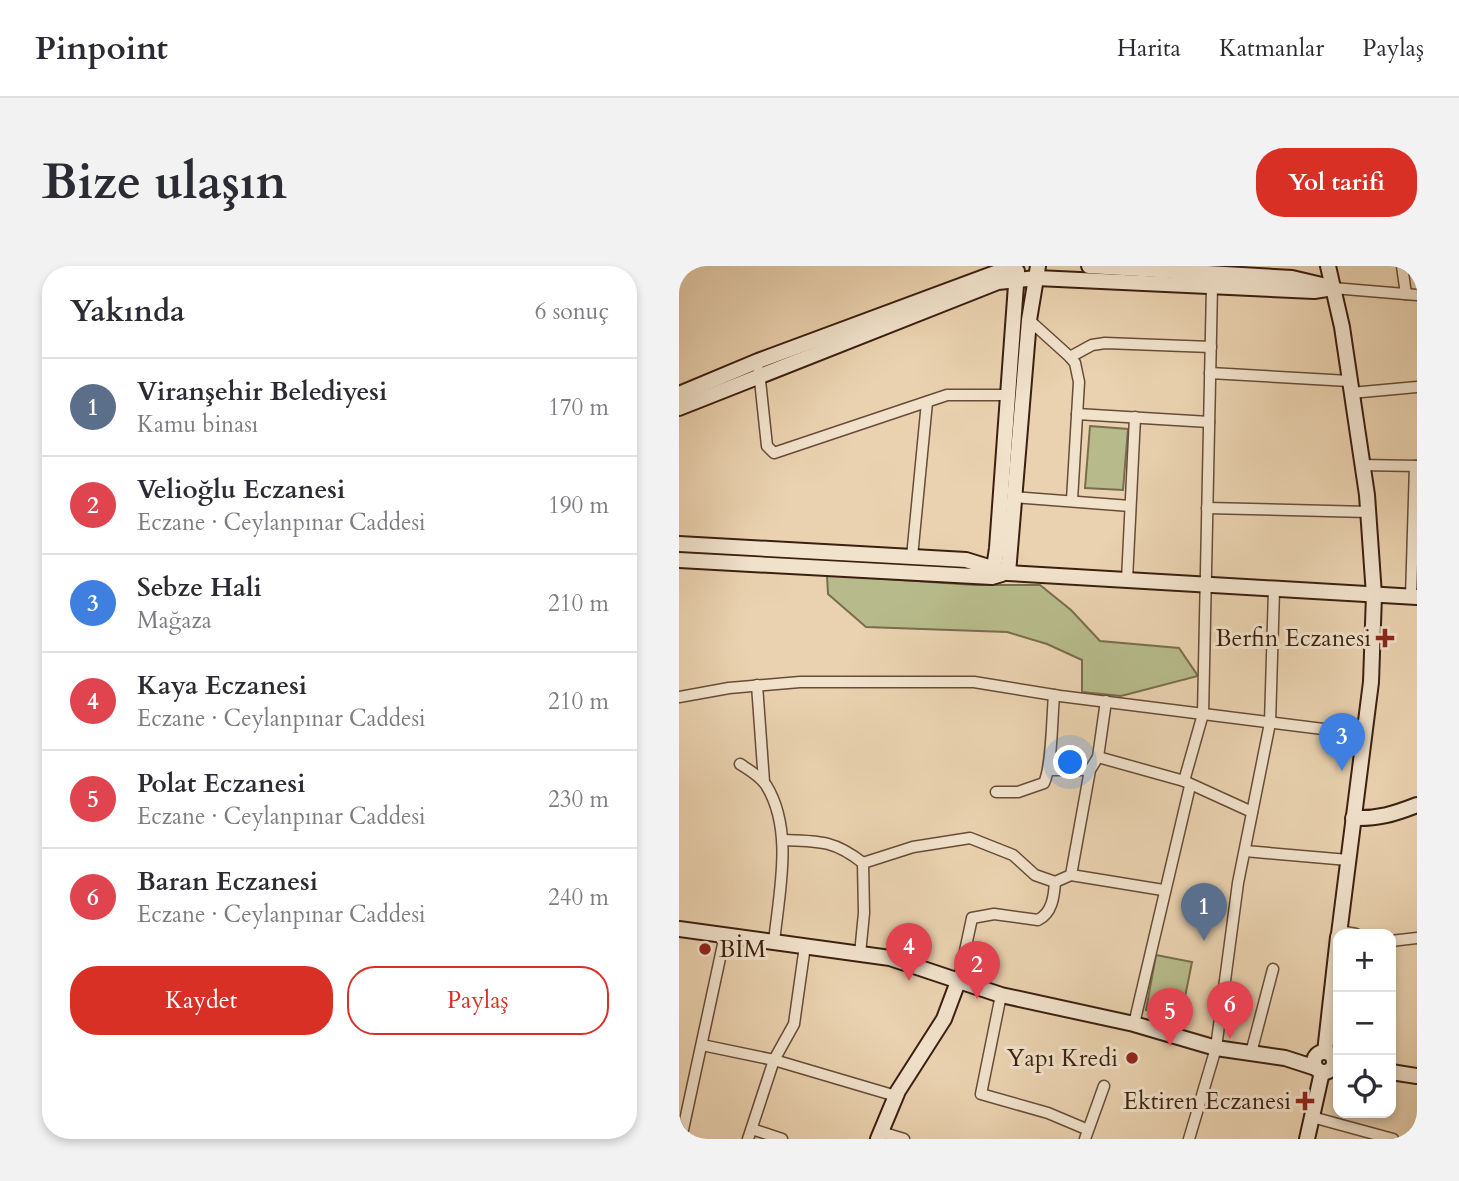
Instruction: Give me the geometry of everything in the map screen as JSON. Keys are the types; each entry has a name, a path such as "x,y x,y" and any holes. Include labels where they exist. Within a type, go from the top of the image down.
{"street":[{"path":"1090,266 1216,275 1314,291 1333,288 1411,294 1402,266"},
{"path":"1328,266 1342,327 1368,512 1374,595 1370,682 1340,929"},
{"path":"679,394 998,282 1016,271 1216,275"},
{"path":"998,573 1016,271"},
{"path":"998,573 1014,497 1029,320 1037,272"},
{"path":"1133,1024 1203,713 1210,347 1216,275"},
{"path":"1029,320 1075,363 1079,382 1072,500"},
{"path":"1070,357 1092,345 1105,343 1210,347"},
{"path":"759,368 767,446 774,453 947,395 1008,395"},
{"path":"679,408 759,368"},
{"path":"1210,373 1350,387 1417,387"},
{"path":"912,557 927,402"},
{"path":"1077,414 1209,422"},
{"path":"1127,580 1135,417"},
{"path":"679,560 1205,583 1274,590 1414,597 1416,466 1361,465"},
{"path":"1014,497 1130,506"},
{"path":"1207,508 1368,512"},
{"path":"679,544 966,560 998,573"},
{"path":"1189,1139 1216,1048 1245,851 1270,723 1274,590"},
{"path":"679,697 757,685 865,680 974,682 1054,695 1363,734"},
{"path":"757,685 764,782 777,808 783,840 774,942"},
{"path":"996,792 1040,786 1050,770 1048,748 1054,695"},
{"path":"1071,875 1090,770 1098,757 1106,701"},
{"path":"1098,757 1187,784 1252,812"},
{"path":"740,764 764,782"},
{"path":"1050,770 1090,770"},
{"path":"1353,817 1375,819 1395,815 1417,805"},
{"path":"863,863 913,847 970,838 1013,855 1035,875 1055,882 1071,875 1163,890"},
{"path":"783,840 829,842 845,849 863,863"},
{"path":"1245,851 1348,860"},
{"path":"860,954 864,913 863,863"},
{"path":"904,1139 880,1135 896,1096 944,1019 959,979 972,918 994,914 1038,920 1044,917 1054,897 1055,882"},
{"path":"679,931 697,931 890,958 1001,995 1133,1024 1216,1048 1325,1062"},
{"path":"681,1139 725,935"},
{"path":"1396,940 1417,938"},
{"path":"782,1139 750,1134 774,1060 794,1024 805,946"},
{"path":"1251,1053 1273,969"},
{"path":"1307,1139 1325,1062 1333,989"},
{"path":"1001,995 981,1094 1048,1114 1085,1134 1104,1086"},
{"path":"702,1045 774,1060 896,1096"},
{"path":"1396,1073 1417,1076"},
{"path":"1312,1117 1393,1139"}],"green space":[{"path":"1090,426 1128,429 1123,490 1085,488"},
{"path":"827,575 975,585 1040,585 1071,610 1100,641 1179,648 1198,676 1121,696 1082,692 1082,660 1047,644 1007,632 866,627 828,594"},
{"path":"1156,955 1192,962 1181,1017 1146,1010"}],"place":[{"name":"Berfin Eczanesi","path":"1385,638"},
{"name":"Sebze Hali","path":"1342,771"},
{"name":"Viranşehir Belediyesi","path":"1204,941"},
{"name":"BİM","path":"705,949"},
{"name":"Kaya Eczanesi","path":"909,981"},
{"name":"Velioğlu Eczanesi","path":"977,999"},
{"name":"Baran Eczanesi","path":"1230,1039"},
{"name":"Polat Eczanesi","path":"1170,1046"},
{"name":"Yapı Kredi","path":"1132,1058"},
{"name":"Ektiren Eczanesi","path":"1305,1101"}]}
